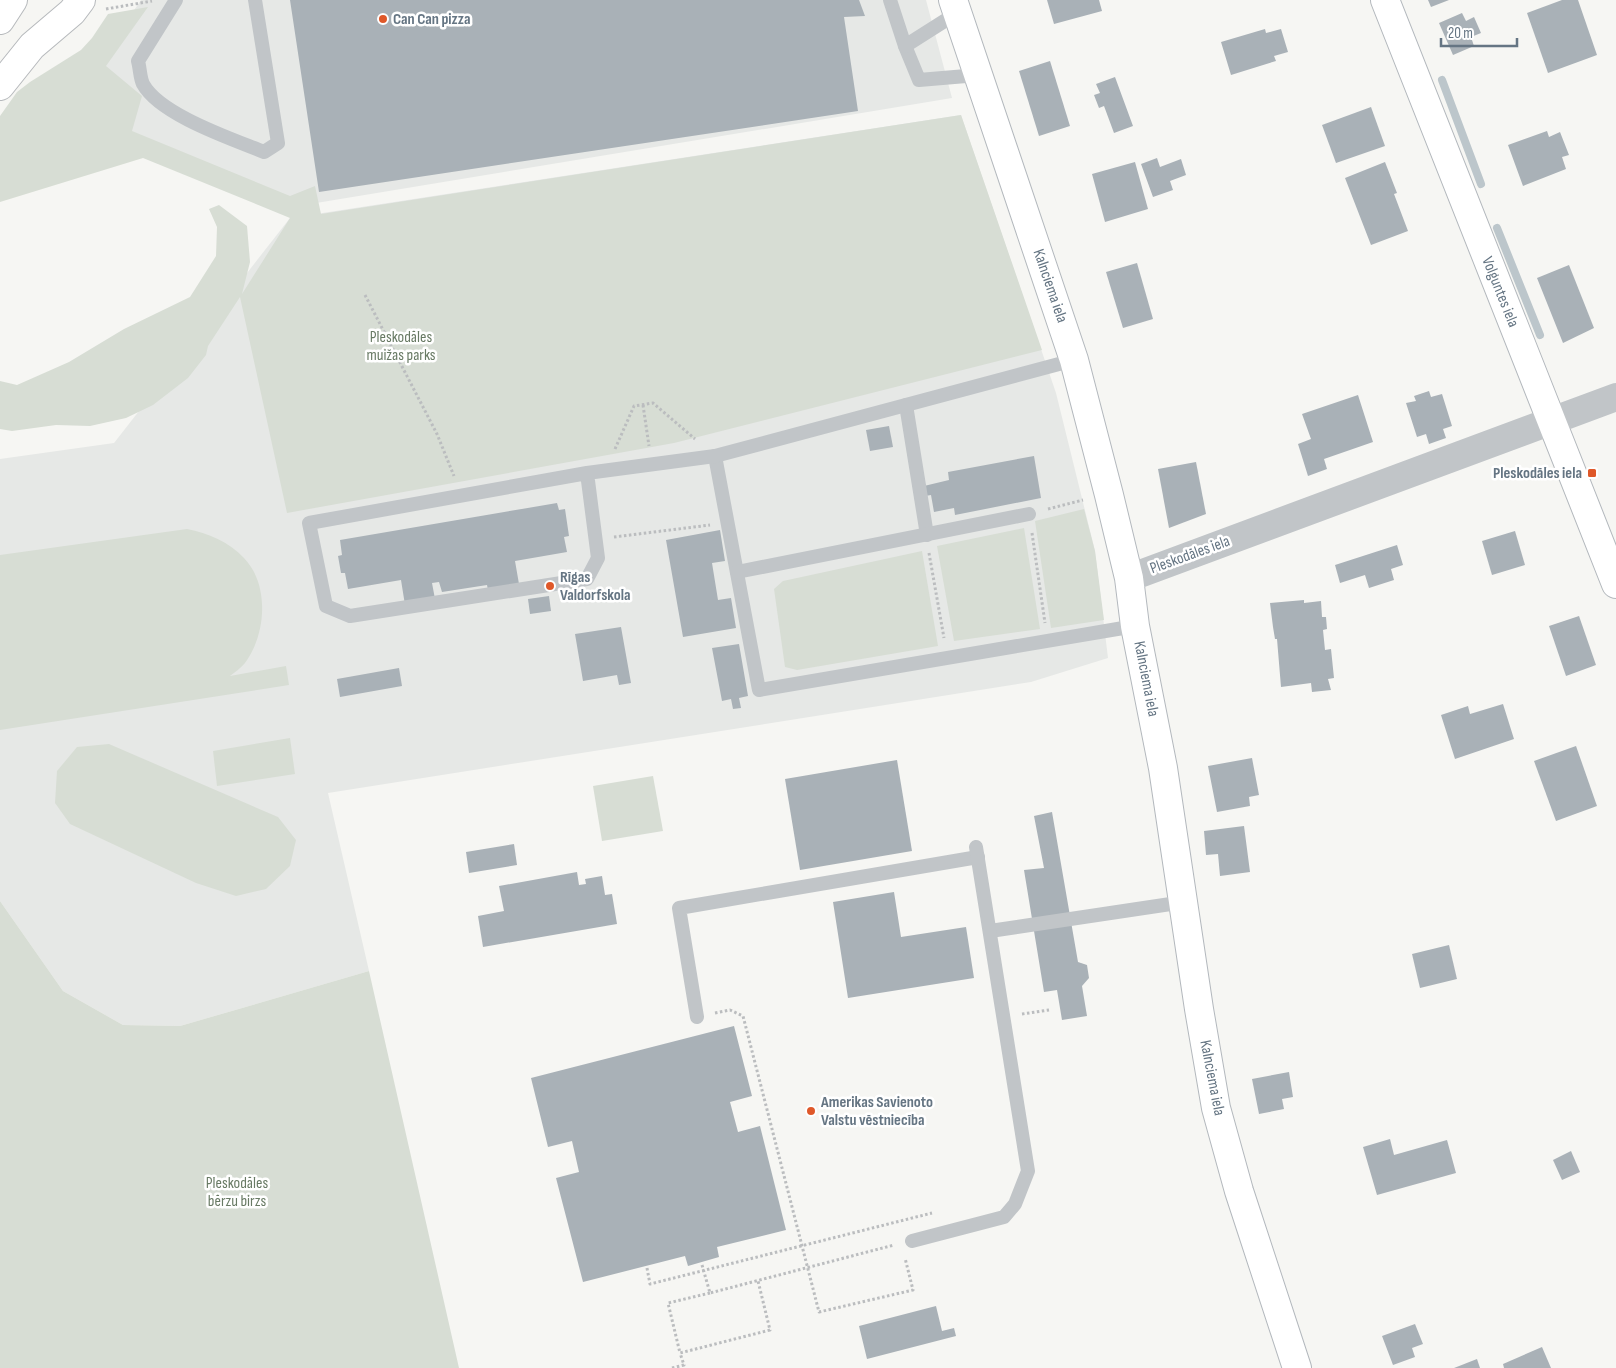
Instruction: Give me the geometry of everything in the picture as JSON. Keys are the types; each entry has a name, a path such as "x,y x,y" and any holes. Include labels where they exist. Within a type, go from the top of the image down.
{"main road":[{"path":"0,20 13,0"},
{"name":"Volguntes iela","path":"1385,0 1616,584"},
{"path":"0,86 32,46 72,12 92,5"},
{"name":"Kalnciema iela","path":"955,6 1074,360 1129,578 1135,626 1163,768 1199,1009 1216,1108 1239,1191 1297,1368"}],"street":[{"name":"Pleskodāles iela","path":"1129,578 1616,397"}],"lane":[{"path":"176,0 138,61 142,82 153,98 187,120 264,152 278,143 255,0"},
{"path":"890,0 905,46 919,80 978,76"},
{"path":"905,46 955,6"},
{"path":"587,473 598,558 587,579 350,616 326,606 310,523 587,473 715,456 1074,360"},
{"path":"906,405 926,535"},
{"path":"715,456 759,690 1135,626"},
{"path":"737,572 1029,514"},
{"path":"697,1017 679,908 977,852 1028,1171 1023,1188 1015,1204 1004,1217 907,1242"},
{"path":"990,931 1184,902"}],"path":[{"path":"92,5 160,0"},
{"path":"365,295 437,434 462,496"},
{"path":"606,470 634,406 653,403 715,456"},
{"path":"643,405 652,464"},
{"path":"1048,641 1029,514 1091,498"},
{"path":"596,540 728,522"},
{"path":"926,535 947,658"},
{"path":"672,1368 684,1365 668,1303 758,1281 808,1268 907,1242 913,1290 819,1312 808,1268 743,1016 730,1010 697,1017"},
{"path":"1005,1018 1049,1010"},
{"path":"646,1268 650,1284 933,1213"},
{"path":"702,1265 710,1293"},
{"path":"680,1353 770,1330 758,1281"}],"shaded area":[{"path":"141,0 926,0 952,98 298,206 117,134 93,71"},
{"name":"Rīgas Valdorfskola","path":"961,115 1056,393 1095,551 1108,658 1031,682 328,793 369,971 180,1026 123,1025 63,991 0,901 0,459 114,443 290,218"}],"green space":[{"name":"Pleskodāles muižas parks","path":"148,7 106,66 142,96 132,131 290,196 315,186 321,214 961,115 1042,350 674,443 287,513 240,297 208,346 206,355 188,378 153,405 126,418 90,426 56,425 12,431 0,429 0,381 17,385 69,362 124,329 190,297 216,256 217,227 209,209 219,205 247,226 250,262 242,294 290,218 143,158 0,202 0,116 17,92 81,50 92,38 108,14"},
{"path":"1084,509 1095,551 1104,620 1051,628 1035,521"},
{"path":"1024,528 1040,629 954,641 937,546"},
{"path":"187,529 203,533 232,547 244,558 258,582 262,610 261,625 257,639 245,663 230,676 286,666 289,685 0,730 0,555"},
{"path":"922,551 938,646 797,670 785,667 774,589 783,581"},
{"path":"290,738 295,774 217,786 213,751"},
{"path":"109,744 278,817 296,840 290,866 266,889 236,896 196,883 70,824 55,803 57,771 77,747"},
{"path":"653,776 663,831 602,841 593,786"},
{"name":"Pleskodāles bērzu birzs","path":"0,901 63,991 123,1025 180,1026 369,971 459,1368 0,1368"}],"building":[{"path":"290,0 859,0 865,16 844,17 858,111 319,192"},
{"path":"1047,0 1099,0 1102,11 1054,24"},
{"path":"1428,0 1449,0 1431,7"},
{"path":"1562,0 1578,0 1597,55 1548,73 1527,13"},
{"path":"1462,13 1466,21 1474,17 1481,33 1471,37 1474,46 1453,55 1439,23"},
{"path":"1265,29 1266,33 1281,29 1288,52 1274,56 1276,61 1231,75 1221,42"},
{"path":"1050,61 1070,126 1039,136 1019,71"},
{"path":"1115,77 1133,126 1114,133 1104,106 1099,108 1094,95 1100,93 1096,84"},
{"path":"1371,107 1385,146 1336,163 1322,125"},
{"path":"1547,131 1549,137 1560,132 1569,155 1562,157 1566,169 1523,186 1508,145"},
{"path":"1157,158 1160,167 1181,159 1186,175 1170,181 1173,190 1153,197 1141,164"},
{"path":"1135,162 1148,209 1105,222 1092,174"},
{"path":"1385,162 1397,193 1394,194 1408,231 1371,245 1345,178"},
{"path":"1137,263 1153,319 1123,328 1106,272"},
{"path":"1569,265 1594,328 1563,343 1537,278"},
{"path":"1429,391 1431,397 1442,394 1452,426 1443,429 1446,438 1429,444 1426,434 1417,437 1406,403 1416,401 1414,396"},
{"path":"1358,395 1373,442 1324,459 1327,469 1308,476 1298,444 1311,439 1302,414"},
{"path":"889,426 893,447 870,451 866,430"},
{"path":"1034,456 1041,498 955,515 954,508 934,512 931,495 925,496 924,486 949,480 948,472"},
{"path":"1196,462 1206,514 1169,528 1158,469"},
{"path":"557,503 559,510 565,509 569,536 564,537 567,552 515,561 519,584 488,590 487,585 442,592 439,582 432,583 435,599 405,605 401,580 348,589 345,573 341,573 338,556 342,555 340,540"},
{"path":"720,530 725,561 712,563 718,600 731,598 736,628 683,637 666,540"},
{"path":"1515,531 1525,565 1492,575 1482,541"},
{"path":"1397,545 1403,565 1391,569 1394,580 1369,588 1365,575 1340,583 1335,565"},
{"path":"549,596 551,611 530,614 528,599"},
{"path":"1304,600 1304,603 1321,601 1322,617 1326,617 1327,629 1323,630 1325,650 1331,649 1334,678 1328,679 1331,690 1312,692 1311,683 1281,687 1277,639 1275,639 1270,603"},
{"path":"1579,616 1596,665 1566,676 1549,626"},
{"path":"621,627 631,683 619,685 617,675 583,681 575,634"},
{"path":"739,644 748,696 739,698 741,708 733,709 731,699 722,701 712,648"},
{"path":"399,668 402,686 340,697 337,679"},
{"path":"1503,704 1514,739 1455,759 1441,715 1468,706 1470,714"},
{"path":"1576,746 1597,806 1556,821 1534,761"},
{"path":"1252,758 1259,795 1249,797 1250,806 1217,812 1208,766"},
{"path":"897,760 912,851 800,870 785,779"},
{"path":"1052,812 1078,962 1087,965 1089,978 1082,986 1087,1016 1062,1020 1057,990 1044,992 1024,870 1044,868 1034,816"},
{"path":"1244,826 1250,872 1220,876 1218,854 1206,855 1204,831"},
{"path":"514,844 517,865 469,873 466,852"},
{"path":"577,872 579,885 586,884 585,879 602,876 605,895 612,894 617,924 483,947 478,916 504,911 499,886"},
{"path":"894,892 901,937 966,927 974,978 848,998 833,902"},
{"path":"1449,945 1457,979 1420,988 1412,954"},
{"path":"734,1026 752,1096 730,1102 738,1132 760,1126 786,1230 717,1247 719,1257 688,1266 685,1256 583,1282 556,1178 579,1172 572,1141 548,1147 531,1078"},
{"path":"1289,1072 1293,1097 1282,1099 1284,1109 1259,1114 1252,1079"},
{"path":"1390,1139 1394,1155 1447,1140 1456,1173 1377,1195 1363,1147"},
{"path":"1571,1151 1580,1172 1562,1180 1553,1160"},
{"path":"936,1306 942,1331 954,1328 956,1336 867,1359 859,1326"},
{"path":"1415,1324 1423,1344 1412,1348 1415,1357 1393,1365 1382,1336"},
{"path":"1542,1347 1551,1368 1504,1368 1503,1364"},
{"path":"1477,1359 1480,1368 1454,1368"}],"waterway":[{"path":"1442,80 1481,184"},
{"path":"1497,228 1540,335"}],"place":[{"name":"Can Can pizza","path":"383,19"},
{"name":"Pleskodāles iela","path":"1592,473"},
{"name":"Rīgas Valdorfskola","path":"550,586"},
{"name":"Amerikas Savienoto Valstu vēstniecība","path":"811,1111"}]}
